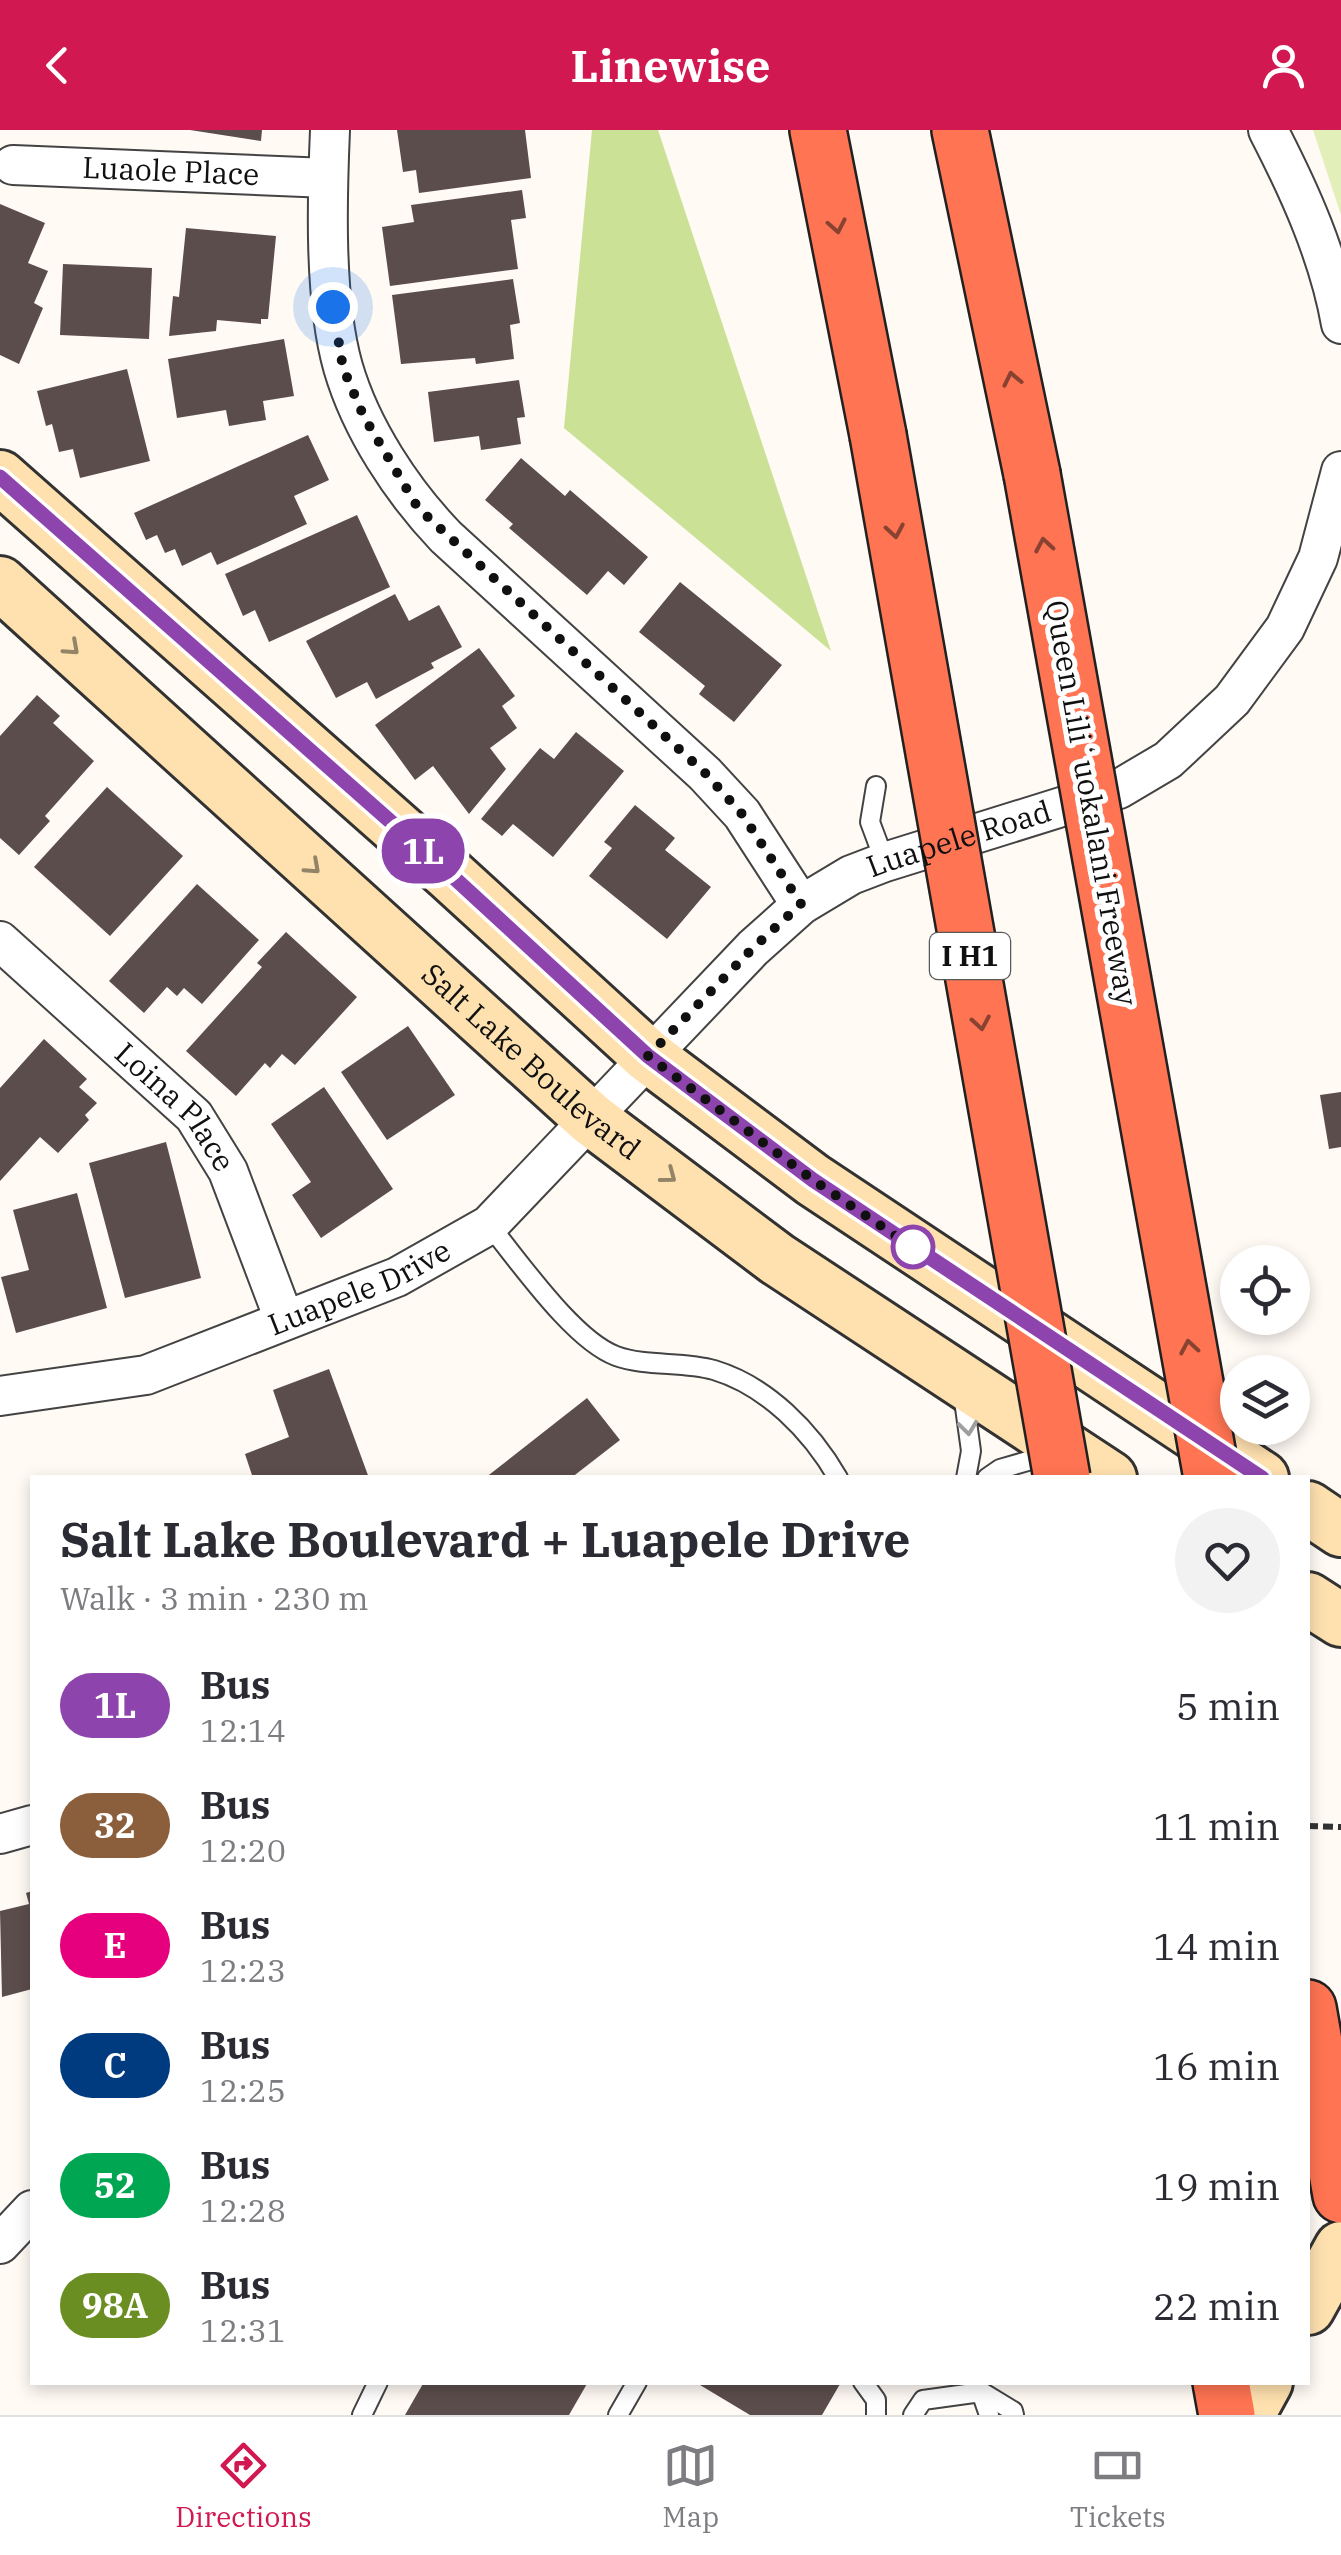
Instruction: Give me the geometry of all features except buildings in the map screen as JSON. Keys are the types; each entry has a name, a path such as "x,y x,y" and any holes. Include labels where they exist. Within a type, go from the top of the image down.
{"highway":[{"name":"I H1","path":"818,130 878,434 1063,1464"},
{"name":"Queen Liliʻuokalani Freeway","path":"960,130 1032,474 1211,1475"},
{"path":"1310,2020 1341,2195"},
{"path":"1321,2083 1341,2164"},
{"path":"1222,2385 1227,2415"}],"main road":[{"path":"0,477 450,874 648,1056 813,1180 1257,1475"},
{"name":"Salt Lake Boulevard","path":"0,582 590,1119 778,1259 961,1378 1063,1464 1100,1475"},
{"path":"1310,1600 1341,1620"},
{"path":"1310,2304 1341,2248"},
{"path":"1248,2415 1264,2385"}],"street":[{"path":"330,130 333,307 343,368 384,456 418,508 706,774 742,814 801,904"},
{"path":"1268,130 1311,223 1336,293 1341,324"},
{"name":"Luaole Place","path":"13,165 328,178"},
{"name":"Luapele Road","path":"648,1056 801,904 852,875 885,862 1118,789 1168,760 1232,700 1284,628 1318,558 1341,471"},
{"name":"Loina Place","path":"0,941 194,1116 228,1171 284,1320"},
{"name":"Luapele Drive","path":"0,1396 146,1374 396,1277 489,1225 648,1056"},
{"path":"0,1834 30,1826"},
{"path":"0,2244 30,2212"}],"lane":[{"path":"876,786 870,822 885,862"},
{"path":"489,1225 568,1320 591,1340 616,1356 714,1370 754,1390 785,1410 823,1451 836,1475"},
{"path":"961,1378 970,1451 966,1475"},
{"path":"992,1475 1000,1470 1063,1464"},
{"path":"362,2415 377,2385"},
{"path":"618,2415 635,2385"},
{"path":"865,2385 876,2400 876,2415"},
{"path":"974,2387 989,2415"},
{"path":"923,2399 974,2387 1014,2413"}],"path":[{"path":"1310,1826 1341,1826"}],"green space":[{"path":"592,130 658,130 831,651 564,428"},
{"path":"1313,130 1341,130 1341,215"}],"bus line":[{"name":"1L","path":"0,477 450,874 648,1056 813,1180 1257,1475"}],"route":[{"path":"333,307 343,368 384,456 418,508 706,774 742,814 801,904 648,1056 813,1180 927,1257 913,1247"}]}
